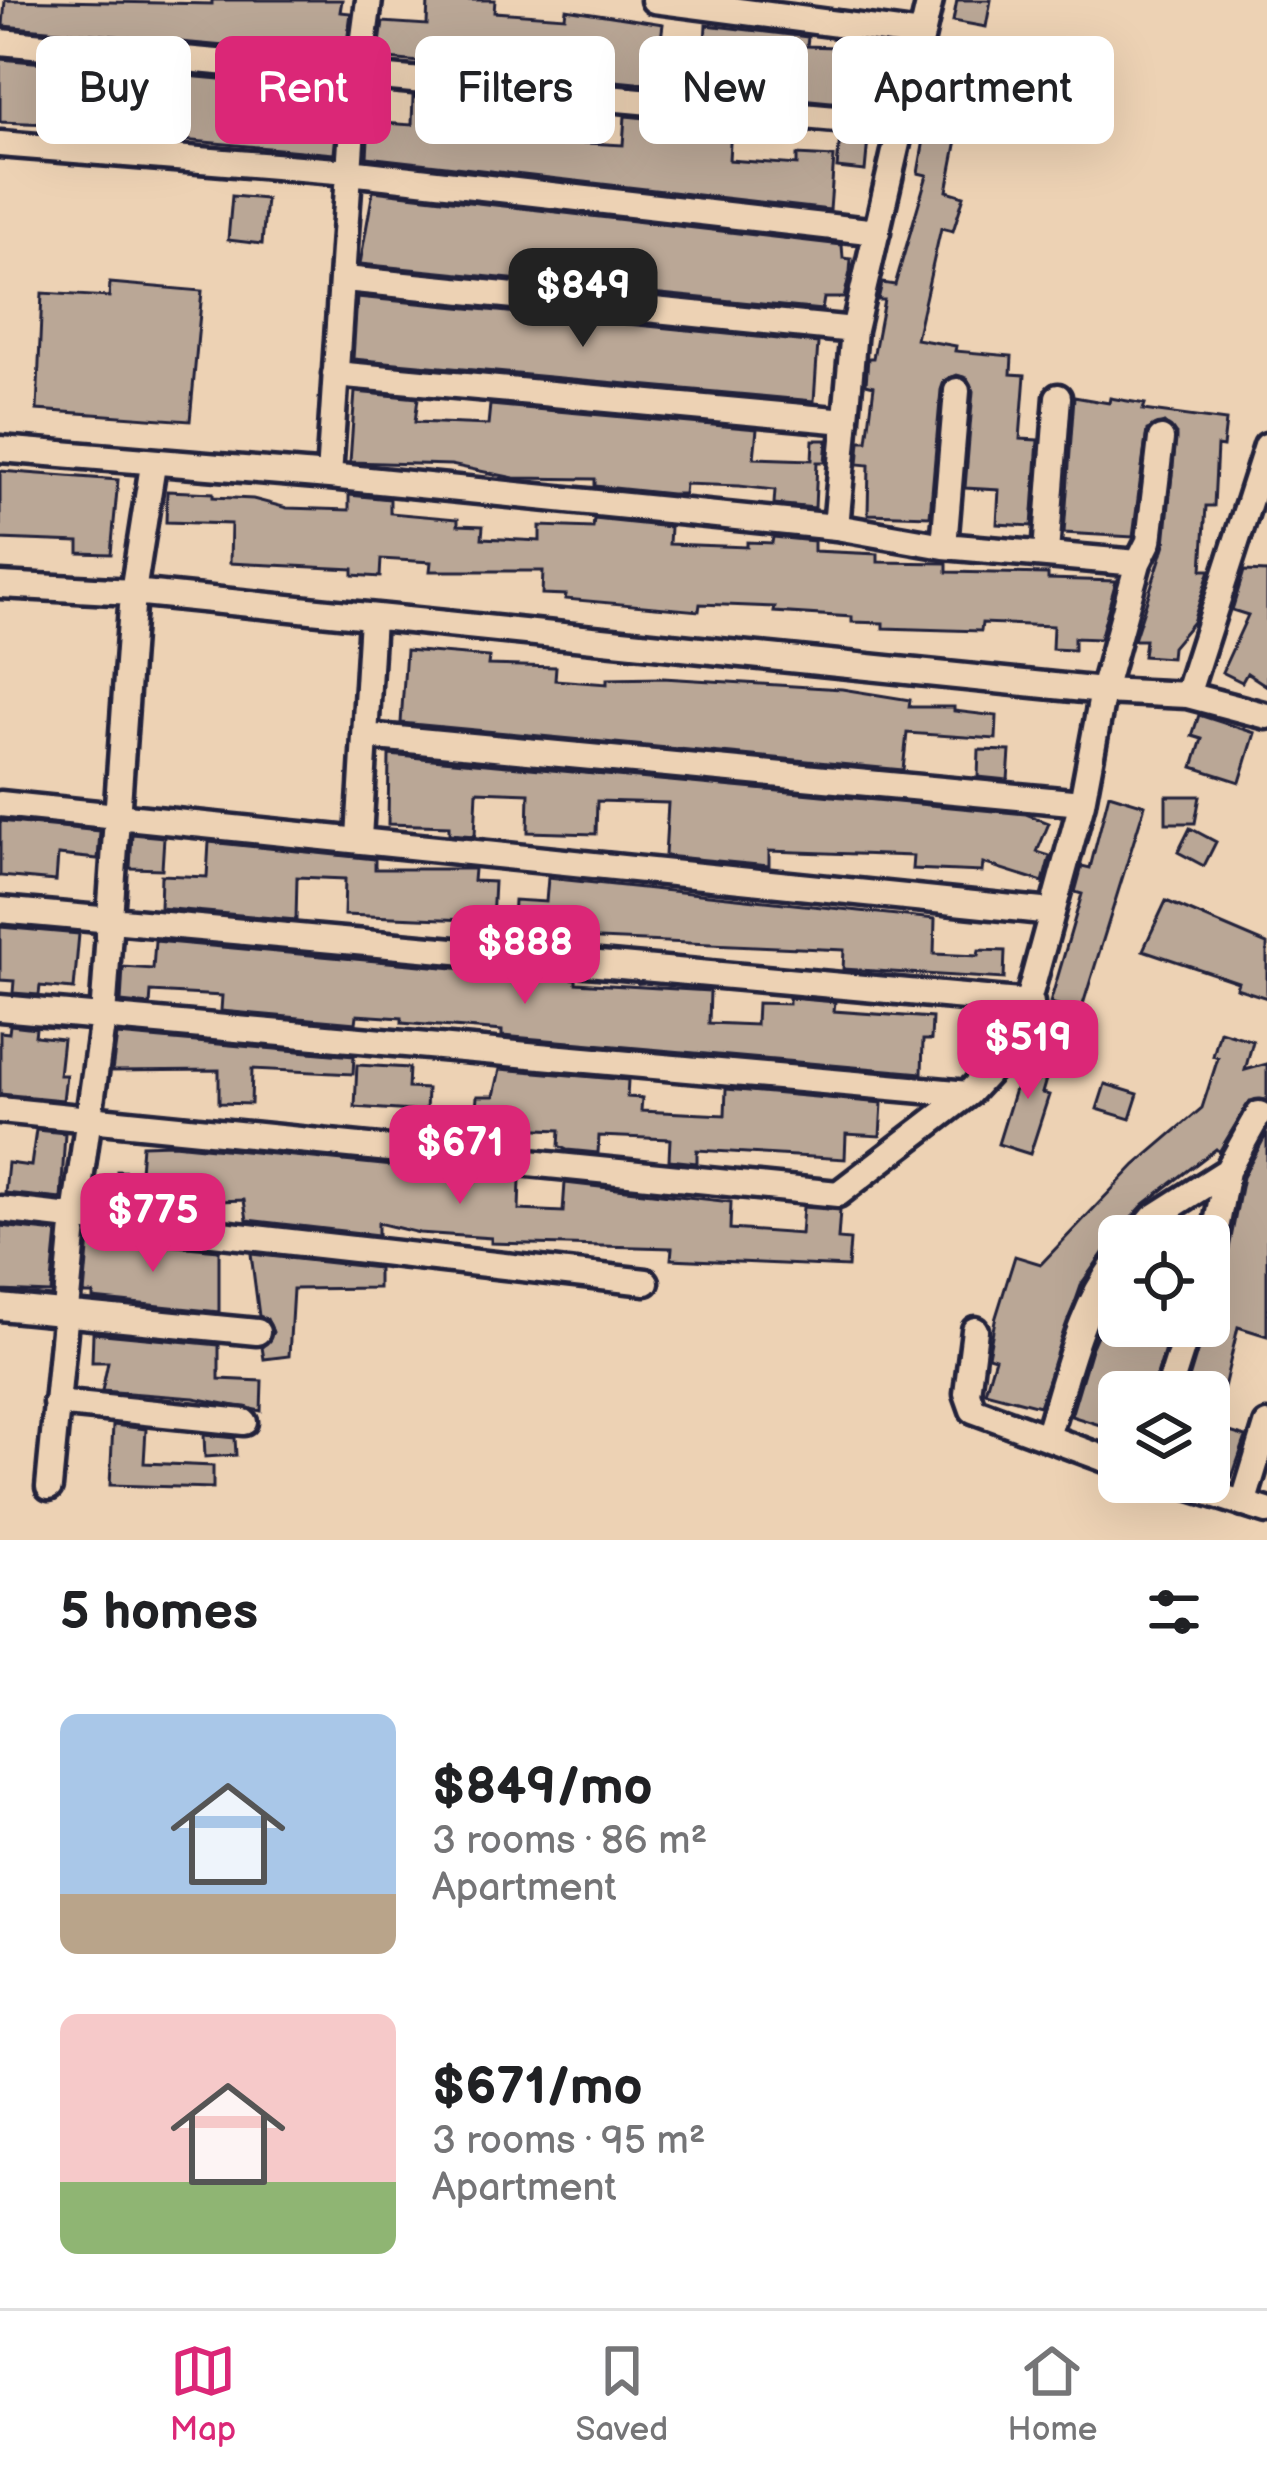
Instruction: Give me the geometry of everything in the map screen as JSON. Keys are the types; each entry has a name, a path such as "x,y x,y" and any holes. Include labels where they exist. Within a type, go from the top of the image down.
{"street":[{"path":"363,36 369,0"},
{"path":"654,0 819,10 922,35 930,0"},
{"path":"0,43 215,61"},
{"path":"391,76 832,118"},
{"path":"329,476 351,144"},
{"path":"836,527 854,330 897,144"},
{"path":"0,145 349,172 877,232"},
{"path":"345,279 854,330"},
{"path":"335,374 846,421"},
{"path":"944,546 957,391"},
{"path":"1046,553 1058,397"},
{"path":"0,1110 838,1194 968,1094 1017,1041 1082,802 1103,691 1138,563 1149,541 1160,439"},
{"path":"1186,695 1267,446"},
{"path":"0,449 329,476 836,527 944,546 1138,563"},
{"path":"49,1487 75,1216 103,1017 134,592 153,465"},
{"path":"0,585 134,592 1103,691 1186,695 1266,717"},
{"path":"359,838 372,617"},
{"path":"366,736 1082,802"},
{"path":"0,804 1052,912"},
{"path":"0,910 1030,1003"},
{"path":"0,1008 968,1094"},
{"path":"1219,1215 1228,1171 1259,1114"},
{"path":"1158,1215 1228,1171"},
{"path":"0,1209 646,1282"},
{"path":"1047,1436 1081,1330 1098,1293"},
{"path":"0,1307 257,1332"},
{"path":"975,1330 968,1393 973,1410 1098,1456"},
{"path":"56,1403 244,1422"},
{"path":"1255,1508 1267,1425"}],"building":[{"path":"5,0 212,4 212,0 342,0 340,12 351,13 348,36 215,36 215,45 191,43 191,36 113,36 3,26"},
{"path":"428,0 495,0 494,12 565,17 566,9 663,24 661,36 639,36 639,83 615,81 615,36 415,36 415,62 391,59 391,36 381,36 383,22 427,25"},
{"path":"957,0 991,0 986,27 953,21"},
{"path":"706,25 800,36 705,36"},
{"path":"808,46 832,47 832,102 808,100"},
{"path":"0,59 36,62 36,123 0,122"},
{"path":"191,76 215,79 215,143 191,141"},
{"path":"413,97 415,144 623,145 625,116 639,117 639,144 730,144 729,160 797,165 797,155 834,157 830,210 367,157 368,144 391,144 391,124 412,125"},
{"path":"226,144 335,144 334,154"},
{"path":"839,144 868,144 865,171 837,168"},
{"path":"923,144 956,144 947,191 964,196 953,231 941,228 916,339 956,346 955,351 1012,356 1011,374 1025,375 1020,439 1038,440 1032,526 997,524 999,490 965,488 973,391 967,378 957,375 944,381 941,390 930,516 868,514 869,465 858,464 860,441 867,441 874,386 866,384 868,358 873,358 884,300 878,300 882,283 895,285 927,175 918,173"},
{"path":"373,191 842,245 843,258 851,259 850,272 844,298 824,298 822,310 360,264"},
{"path":"232,196 266,199 262,244 228,240"},
{"path":"110,283 202,291 190,421 37,410 42,293 109,297"},
{"path":"357,297 818,343 814,401 353,359"},
{"path":"355,392 418,398 415,422 488,425 490,405 757,429 754,458 812,460 813,440 827,440 825,462 817,462 815,508 774,504 775,490 739,486 685,484 684,494 671,494 595,486 595,479 514,478 451,465 350,462"},
{"path":"1074,397 1109,403 1110,398 1145,404 1143,410 1226,421 1223,447 1217,446 1214,506 1206,506 1202,570 1210,570 1193,622 1172,647 1171,658 1143,656 1145,640 1134,640 1165,544 1176,434 1164,423 1147,430 1133,537 1064,533"},
{"path":"0,471 118,480 111,554 79,553 79,542 0,539"},
{"path":"167,491 213,493 213,497 253,499 287,508 349,510 349,495 390,499 390,513 458,519 458,525 483,526 482,538 540,541 540,526 593,528 594,519 670,527 669,544 747,547 747,542 772,543 773,537 814,541 814,551 878,554 878,562 947,563 947,572 1116,581 1100,639 1074,638 1074,650 1052,649 1053,626 982,623 981,631 883,628 883,623 852,622 852,617 774,612 775,607 700,604 699,611 565,599 566,595 542,594 543,571 430,571 431,562 381,559 380,577 353,575 353,569 230,563 231,524 166,522"},
{"path":"1244,571 1267,572 1267,686 1247,673 1242,682 1222,672 1248,615 1232,610"},
{"path":"406,650 489,657 488,665 556,667 555,680 607,684 607,679 663,678 842,689 910,700 909,707 954,707 954,711 997,716 996,739 907,733 903,770 401,723"},
{"path":"1199,715 1255,733 1240,782 1193,767 1202,739 1192,736"},
{"path":"979,750 1010,751 1008,780 978,777"},
{"path":"389,755 1026,814 1049,823 1037,852 1050,856 1043,882 983,863 982,872 912,869 913,856 769,851 769,866 665,856 668,803 597,801 596,834 528,832 529,793 477,791 475,836 449,834 449,826 388,824"},
{"path":"1109,794 1145,805 1081,1011 1050,1003 1082,894 1075,892 1082,866 1090,868"},
{"path":"1166,796 1200,796 1195,823 1166,823"},
{"path":"0,821 100,831 98,859 58,855 56,881 0,876"},
{"path":"1190,828 1216,842 1204,866 1178,852"},
{"path":"132,834 164,837 162,869 130,868"},
{"path":"209,842 375,859 375,869 474,869 473,881 494,882 492,921 344,915 345,879 297,877 296,920 160,908 161,875 207,877"},
{"path":"548,878 935,919 934,954 978,956 979,950 1005,951 1004,979 843,969 844,950 578,938 578,946 512,940 514,900 546,902"},
{"path":"1166,901 1267,944 1267,998 1236,988 1238,982 1143,950"},
{"path":"0,927 79,934 74,989 40,986 39,995 13,993 14,981 0,980"},
{"path":"155,941 576,979 576,983 710,991 709,1023 756,1025 757,1003 789,1004 789,998 835,1002 834,1011 932,1018 931,1040 923,1040 922,1073 502,1036 502,1031 402,1023 402,1018 357,1015 356,1023 221,1011 222,996 151,992 150,1005 121,1002 123,967 153,969"},
{"path":"10,1025 36,1028 35,1036 63,1039 59,1075 66,1075 63,1100 0,1094 0,1032 9,1033"},
{"path":"1220,1031 1253,1041 1245,1070 1267,1064 1267,1100 1250,1101 1219,1152 1216,1149 1134,1215 1098,1215 1098,1260 1082,1283 1039,1406 985,1392 995,1358 988,1356 995,1320 1015,1256 1041,1264 1135,1165 1202,1108 1218,1058 1213,1056"},
{"path":"117,1035 354,1056 353,1074 252,1069 251,1104 219,1103 219,1070 112,1071"},
{"path":"1033,1046 1054,1052 1042,1093 1049,1095 1030,1154 998,1144 1025,1057"},
{"path":"357,1065 409,1068 408,1088 427,1089 426,1112 355,1107"},
{"path":"500,1069 628,1080 627,1097 642,1098 641,1111 725,1115 726,1089 882,1103 880,1136 846,1134 845,1159 697,1150 697,1163 669,1160 670,1139 599,1136 598,1153 567,1150 559,1146 560,1130 475,1126 477,1096 494,1096"},
{"path":"1105,1084 1138,1094 1130,1119 1097,1109"},
{"path":"36,1130 65,1133 61,1199 5,1193 8,1163 31,1166"},
{"path":"1267,1133 1267,1336 1238,1327 1228,1371 1191,1371 1199,1347 1230,1347 1230,1243 1243,1177"},
{"path":"173,1144 443,1171 443,1177 520,1179 519,1210 563,1212 565,1183 731,1202 730,1229 801,1234 803,1207 840,1210 838,1239 850,1240 848,1267 671,1259 672,1248 491,1243 491,1238 419,1233 378,1223 378,1235 247,1220 244,1200 219,1201 219,1217 115,1205 117,1171 140,1172 142,1145"},
{"path":"0,1226 57,1232 51,1293 0,1291"},
{"path":"89,1238 219,1250 219,1312 93,1299 93,1294 84,1294"},
{"path":"251,1254 378,1268 378,1288 293,1289 289,1356 264,1359 262,1347 273,1332 267,1319 259,1316"},
{"path":"93,1333 219,1345 219,1379 262,1381 261,1411 194,1398 102,1391 108,1362 92,1362"},
{"path":"1098,1333 1098,1347 1166,1347 1158,1371 1098,1371 1098,1424 1071,1416"},
{"path":"113,1425 146,1429 144,1463 213,1466 213,1488 110,1485"},
{"path":"1230,1432 1246,1437 1230,1476"},
{"path":"204,1435 235,1438 236,1455 205,1457"}]}
